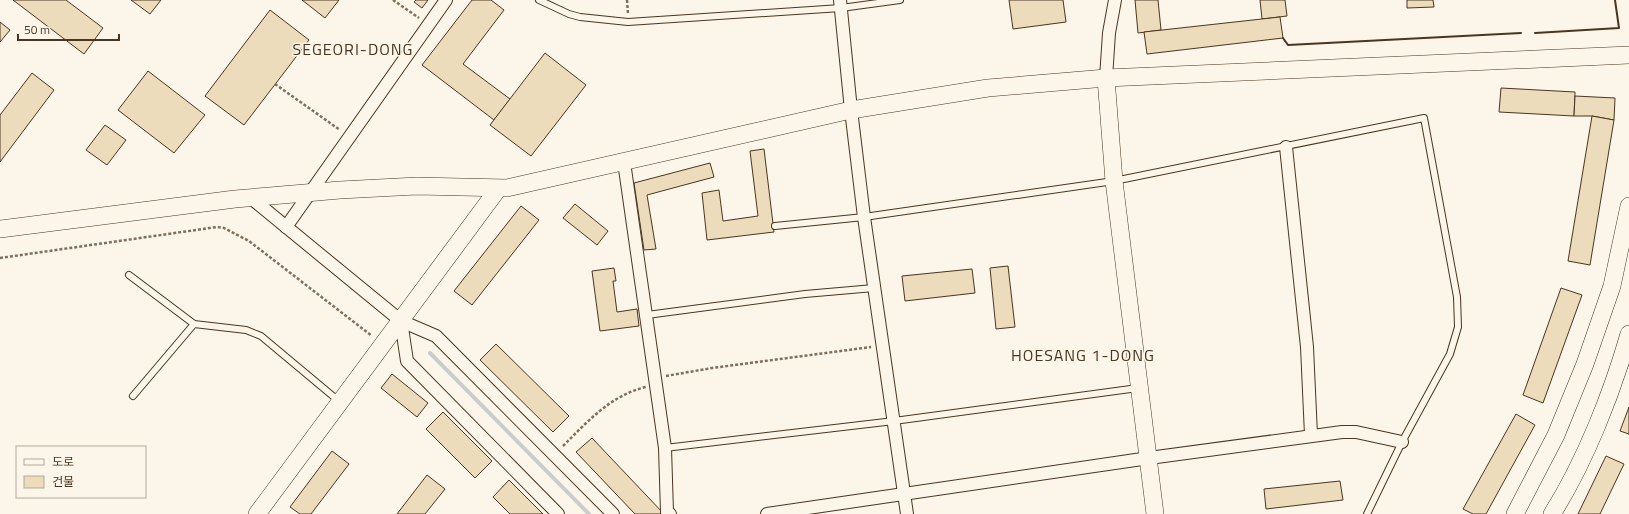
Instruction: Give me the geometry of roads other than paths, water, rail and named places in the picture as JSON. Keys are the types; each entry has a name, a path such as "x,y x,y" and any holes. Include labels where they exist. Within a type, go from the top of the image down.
{"street":[{"path":"286,227 446,0"},
{"path":"1115,0 1109,33 1106,78 1114,181 1138,388 1155,514"},
{"path":"841,4 851,110 864,217 884,346 907,514"},
{"path":"0,229 251,198 379,187 417,186 498,189 851,110 988,88 1106,78 1629,55"},
{"path":"1286,147 1307,347 1311,436"},
{"path":"624,162 665,448 667,512 670,514"},
{"path":"257,514 498,189"},
{"path":"251,198 401,321 436,336 613,514"},
{"path":"1515,514 1556,435 1585,364 1612,286 1629,206"},
{"path":"401,321 407,361 558,514"},
{"path":"1552,514 1562,498 1599,422 1629,334"},
{"path":"767,514 1148,458 1311,436 1356,432 1402,442"}],"lane":[{"path":"539,0 580,18 628,22 900,0"},
{"path":"775,226 864,217 1114,181 1424,118 1457,297 1458,327 1450,354 1402,442 1367,514"},
{"path":"129,275 194,324 246,330 261,336 340,402"},
{"path":"647,315 804,294 874,288"},
{"path":"134,396 194,324"},
{"path":"665,448 894,421 1138,388"}],"waterway":[{"path":"430,353 589,514"}],"district":[{"name":"SEGEORI-DONG","path":"353,49"},
{"name":"HOESANG 1-DONG","path":"1083,355"}]}
